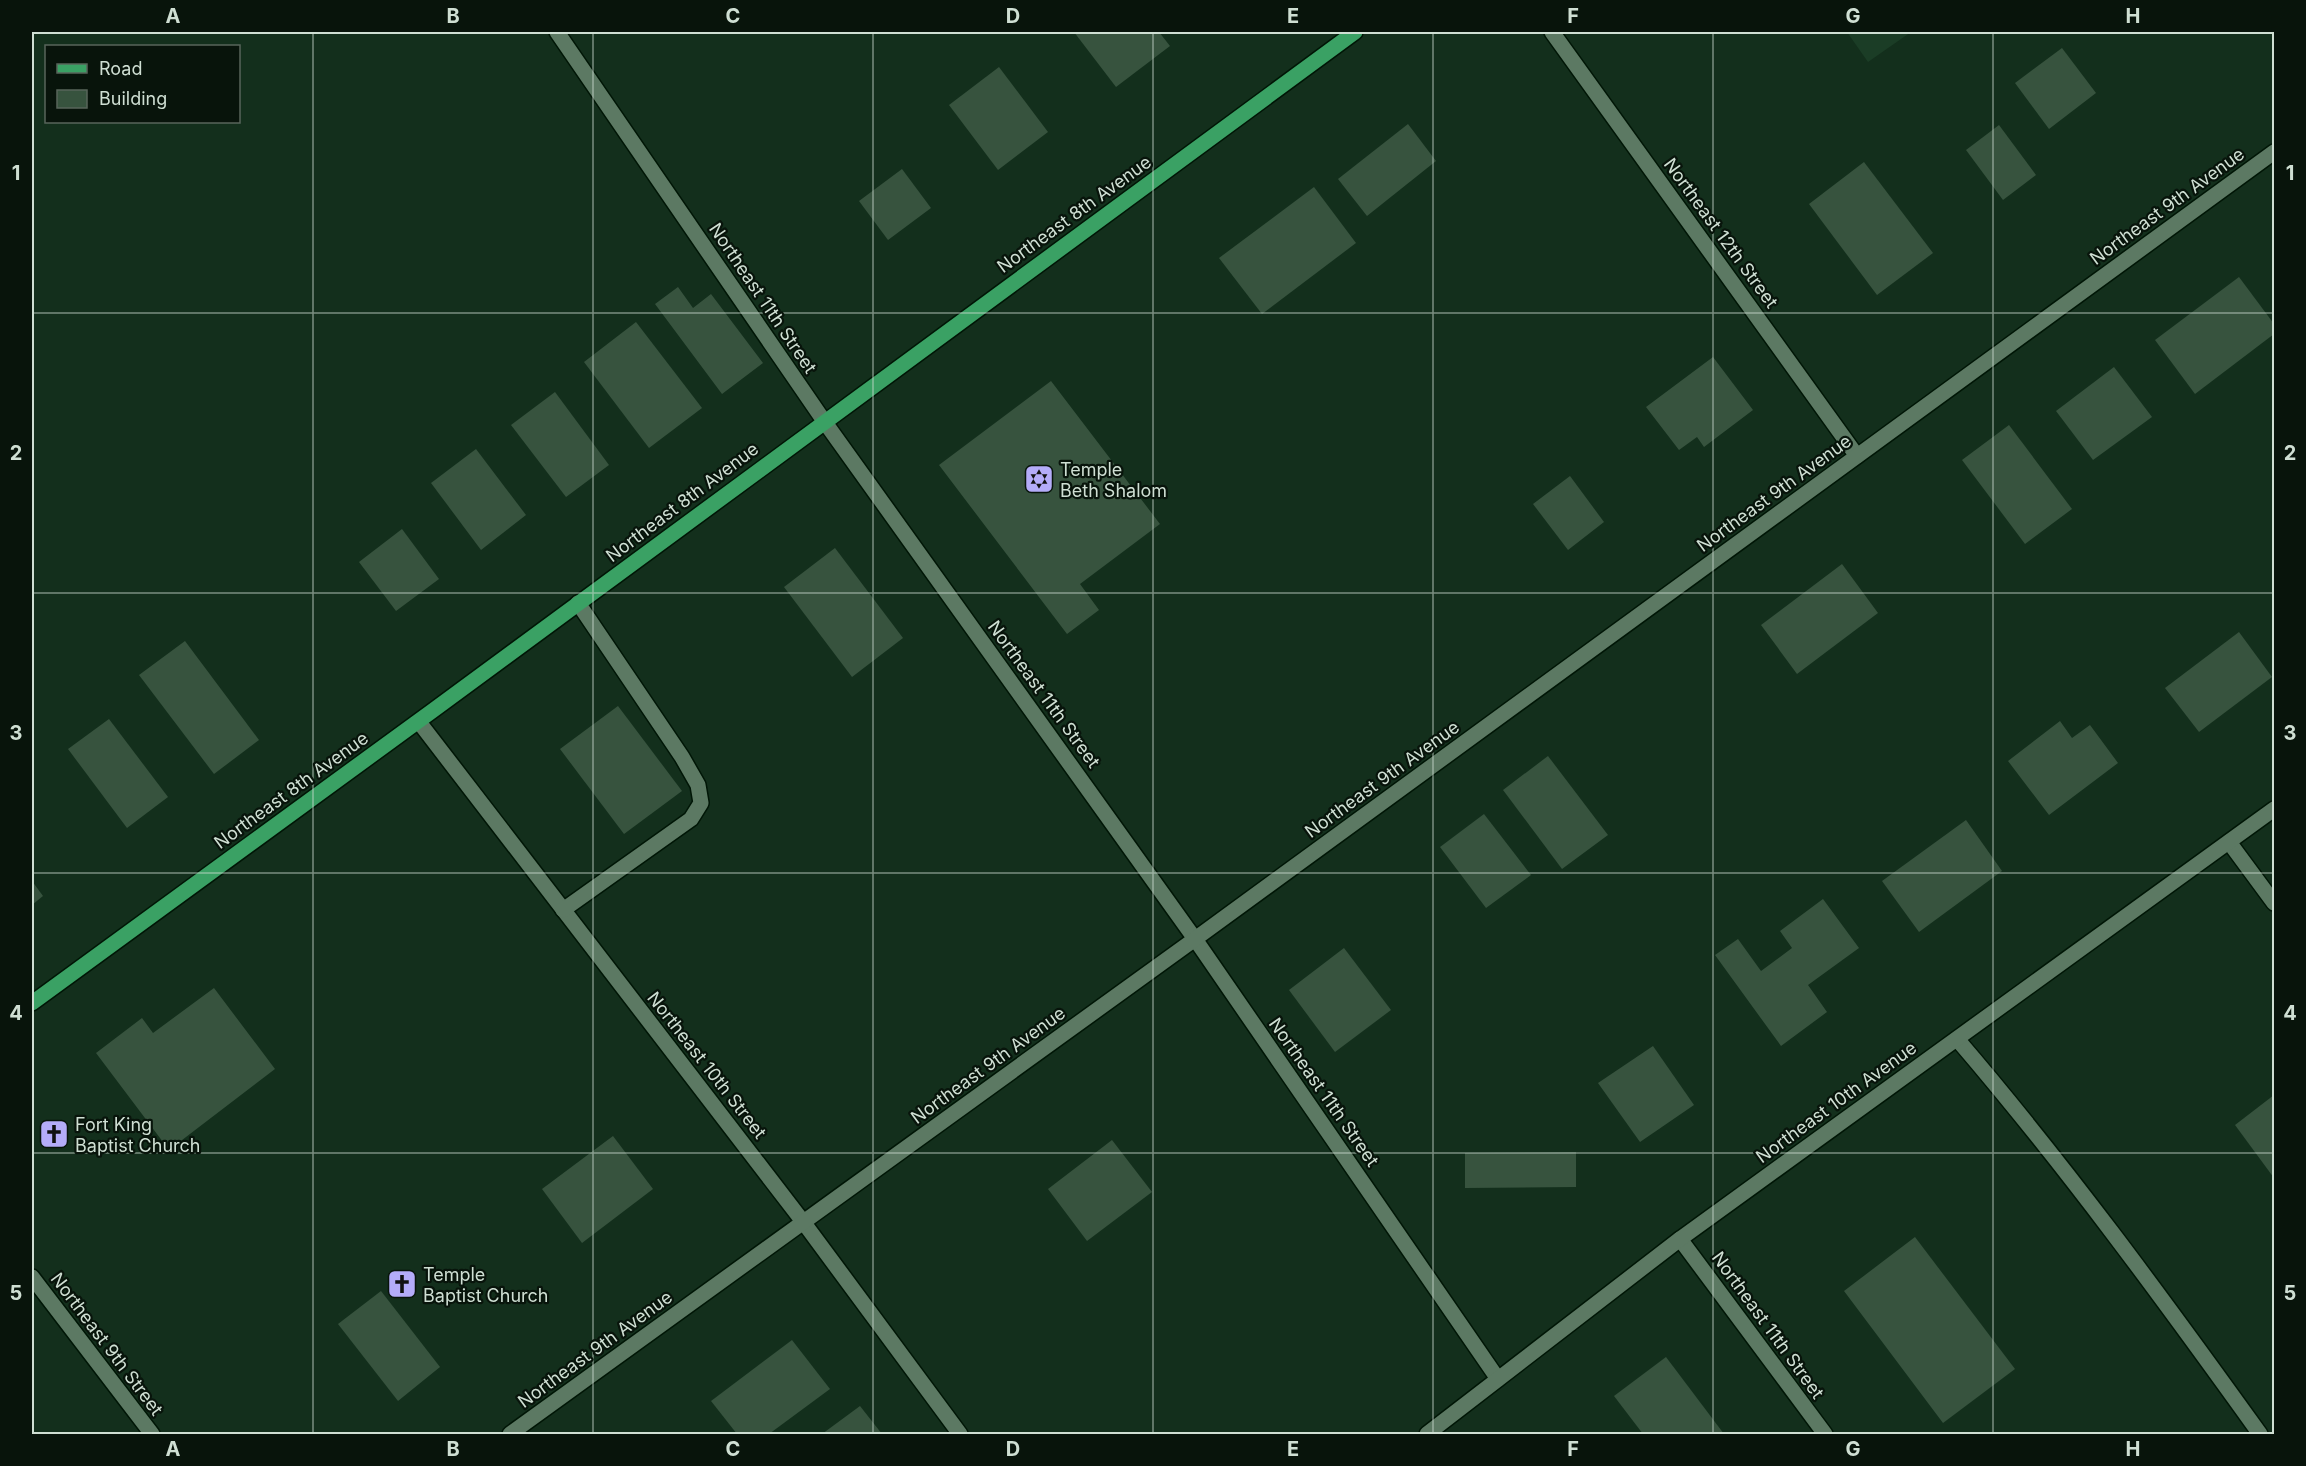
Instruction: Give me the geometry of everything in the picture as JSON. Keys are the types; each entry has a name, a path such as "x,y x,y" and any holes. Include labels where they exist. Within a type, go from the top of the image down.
{"main road":[{"name":"Northeast 8th Avenue","path":"32,1003 419,722 824,421 1355,32"}],"street":[{"name":"Northeast 11th Street","path":"557,32 824,421 1195,939 1498,1379"},
{"name":"Northeast 12th Street","path":"1552,32 1857,456"},
{"name":"Northeast 9th Avenue","path":"510,1434 1195,939 2274,152"},
{"path":"563,910 691,819 701,803 698,785 682,758 578,603"},
{"name":"Northeast 10th Street","path":"419,722 804,1223 960,1434"},
{"name":"Northeast 10th Avenue","path":"1427,1434 1680,1239 2274,809"},
{"path":"2229,842 2274,903"},
{"path":"1957,1039 2045,1145 2157,1292 2260,1434"},
{"name":"Northeast 11th Street","path":"1680,1239 1825,1434"},
{"name":"Northeast 9th Street","path":"32,1277 152,1434"}],"shaded area":[{"path":"1847,32 1911,32 1868,62"}],"building":[{"path":"1074,32 1159,32 1170,46 1116,87"},
{"path":"2062,48 2096,93 2049,129 2015,83"},
{"path":"999,67 1048,132 998,170 949,105"},
{"path":"1408,124 1436,161 1367,216 1338,179"},
{"path":"1999,125 2036,175 2003,200 1966,150"},
{"path":"1864,162 1933,253 1877,295 1809,204"},
{"path":"902,169 931,208 888,240 859,201"},
{"path":"1314,187 1356,243 1262,314 1219,258"},
{"path":"2239,277 2274,324 2274,334 2195,394 2155,340"},
{"path":"678,287 693,308 711,294 763,363 722,394 655,304"},
{"path":"636,322 702,408 649,448 584,362"},
{"path":"1713,357 1753,410 1704,447 1697,437 1679,450 1646,407"},
{"path":"2114,367 2152,417 2093,460 2056,411"},
{"path":"1051,381 1160,524 1080,584 1099,610 1067,634 939,465"},
{"path":"555,392 609,465 566,497 511,425"},
{"path":"2009,425 2072,509 2025,544 1962,460"},
{"path":"476,449 526,515 481,550 431,483"},
{"path":"1570,476 1604,522 1568,550 1533,504"},
{"path":"402,529 439,579 396,611 359,562"},
{"path":"835,548 903,638 852,677 784,587"},
{"path":"1842,564 1878,613 1797,674 1761,625"},
{"path":"2239,632 2272,677 2199,732 2165,688"},
{"path":"185,641 259,740 214,774 139,675"},
{"path":"618,706 682,791 624,834 560,749"},
{"path":"109,719 168,797 127,828 68,749"},
{"path":"2060,721 2072,738 2090,725 2118,763 2049,815 2008,761"},
{"path":"1548,756 1608,835 1562,869 1503,790"},
{"path":"1484,814 1531,875 1486,908 1440,847"},
{"path":"1966,820 2002,871 1919,932 1882,881"},
{"path":"32,881 43,896 32,905"},
{"path":"1823,899 1859,948 1808,985 1827,1012 1781,1046 1715,955 1738,939 1761,971 1792,948 1780,931"},
{"path":"1344,948 1391,1010 1335,1052 1289,990"},
{"path":"214,988 275,1069 169,1150 96,1053 142,1018 153,1033"},
{"path":"1653,1046 1694,1105 1640,1142 1598,1083"},
{"path":"2274,1095 2274,1178 2235,1125"},
{"path":"613,1136 653,1189 582,1243 542,1189"},
{"path":"1112,1140 1152,1192 1087,1241 1048,1189"},
{"path":"1576,1152 1576,1187 1465,1188 1465,1153"},
{"path":"1915,1237 2015,1369 1943,1423 1844,1291"},
{"path":"381,1291 440,1367 398,1401 338,1324"},
{"path":"792,1340 830,1389 769,1434 737,1434 711,1401"},
{"path":"1666,1357 1724,1434 1643,1434 1614,1396"},
{"path":"860,1406 882,1434 822,1434"}],"place":[{"name":"Temple Beth Shalom","path":"1039,479"},
{"name":"Fort King Baptist Church","path":"54,1134"},
{"name":"Temple Baptist Church","path":"402,1284"}]}
